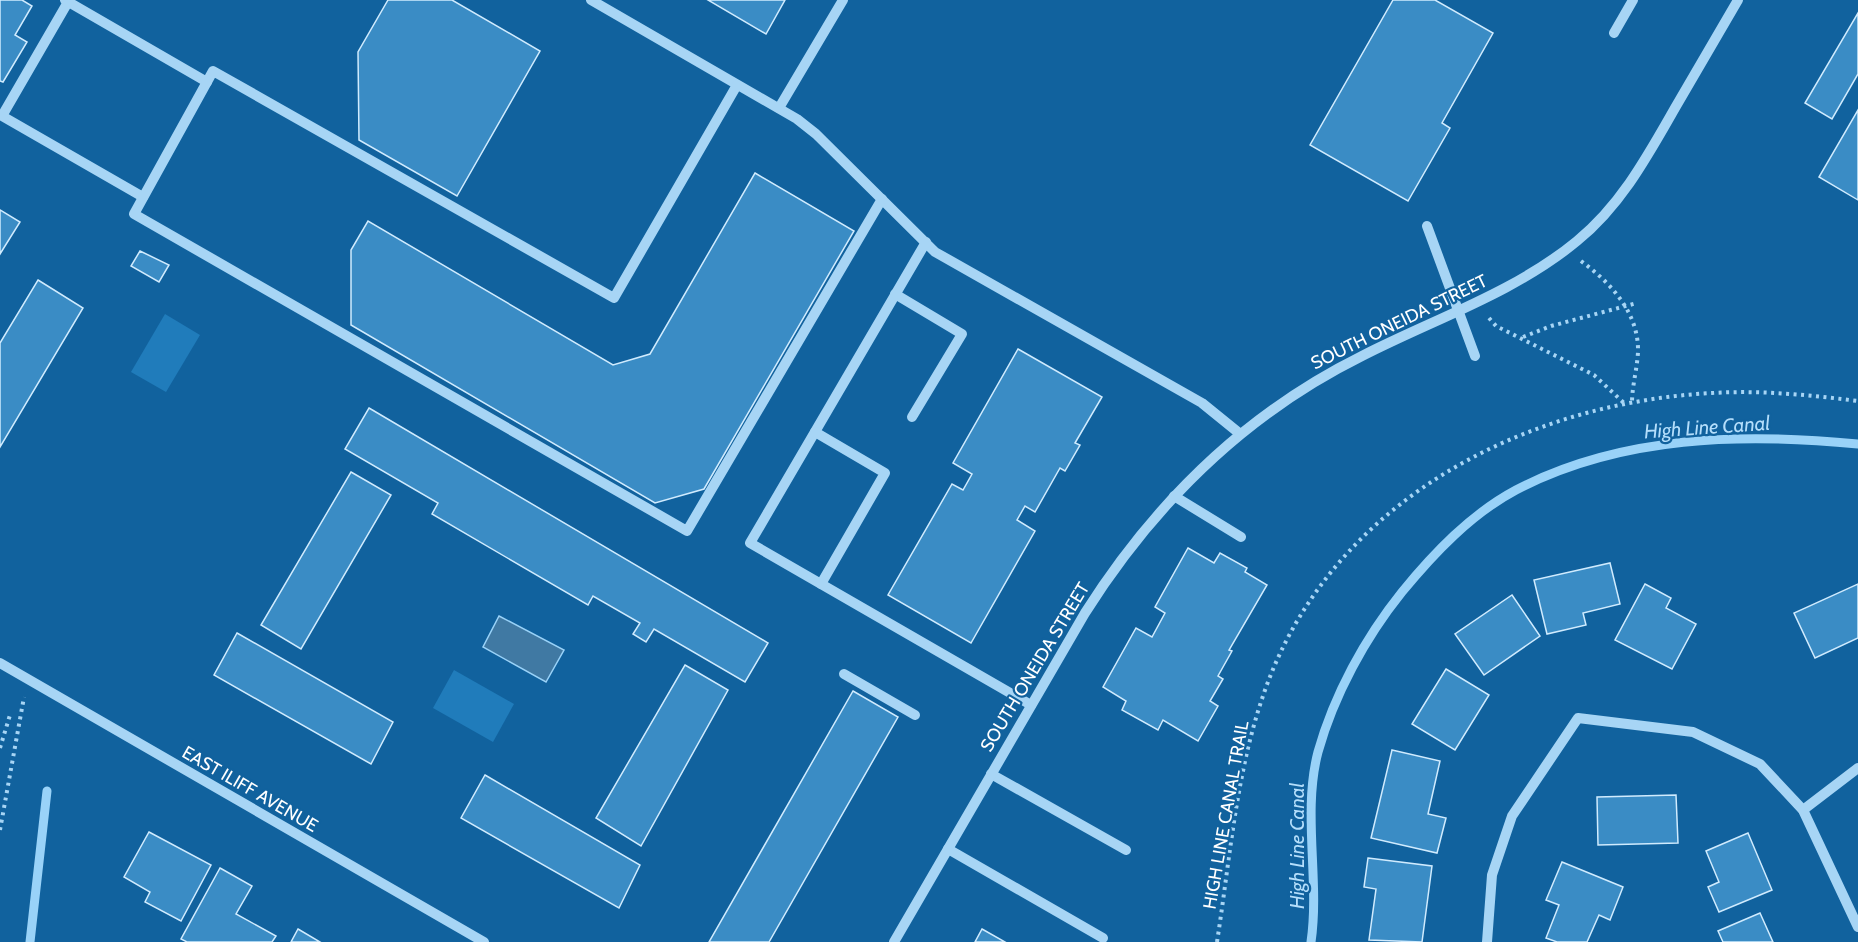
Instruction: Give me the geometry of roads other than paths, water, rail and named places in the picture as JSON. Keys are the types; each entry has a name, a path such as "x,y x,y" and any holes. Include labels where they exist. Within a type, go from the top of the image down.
{"street":[{"path":"591,0 779,108 816,134 935,252 1202,403 1239,433"},
{"path":"779,108 843,0"},
{"path":"1614,33 1633,0"},
{"name":"SOUTH ONEIDA STREET","path":"894,942 1104,583 1144,530 1174,496 1239,433 1310,384 1361,356 1475,303 1538,270 1566,250 1609,211 1632,181 1738,0"},
{"path":"143,197 1,115 67,1 207,82"},
{"path":"737,85 614,298 213,71 134,214 687,531 882,199"},
{"path":"1427,226 1475,357"},
{"path":"926,242 750,543 1031,705"},
{"path":"895,294 962,334 912,417"},
{"path":"815,432 885,473 821,584"},
{"path":"1174,496 1241,537"},
{"name":"EAST ILIFF AVENUE","path":"0,663 484,942"},
{"path":"844,674 915,715"},
{"path":"1487,942 1492,875 1512,816 1578,718 1693,732 1760,764 1803,810 1858,927"},
{"path":"1803,810 1858,768"},
{"path":"991,774 1126,850"},
{"path":"948,849 1103,938"}],"waterway":[{"name":"High Line Canal","path":"1311,942 1314,895 1311,799 1313,775 1325,731 1342,688 1376,628 1414,577 1454,535 1499,500 1516,490 1556,472 1598,458 1640,448 1727,439 1858,444"},
{"path":"30,942 47,791"}]}
